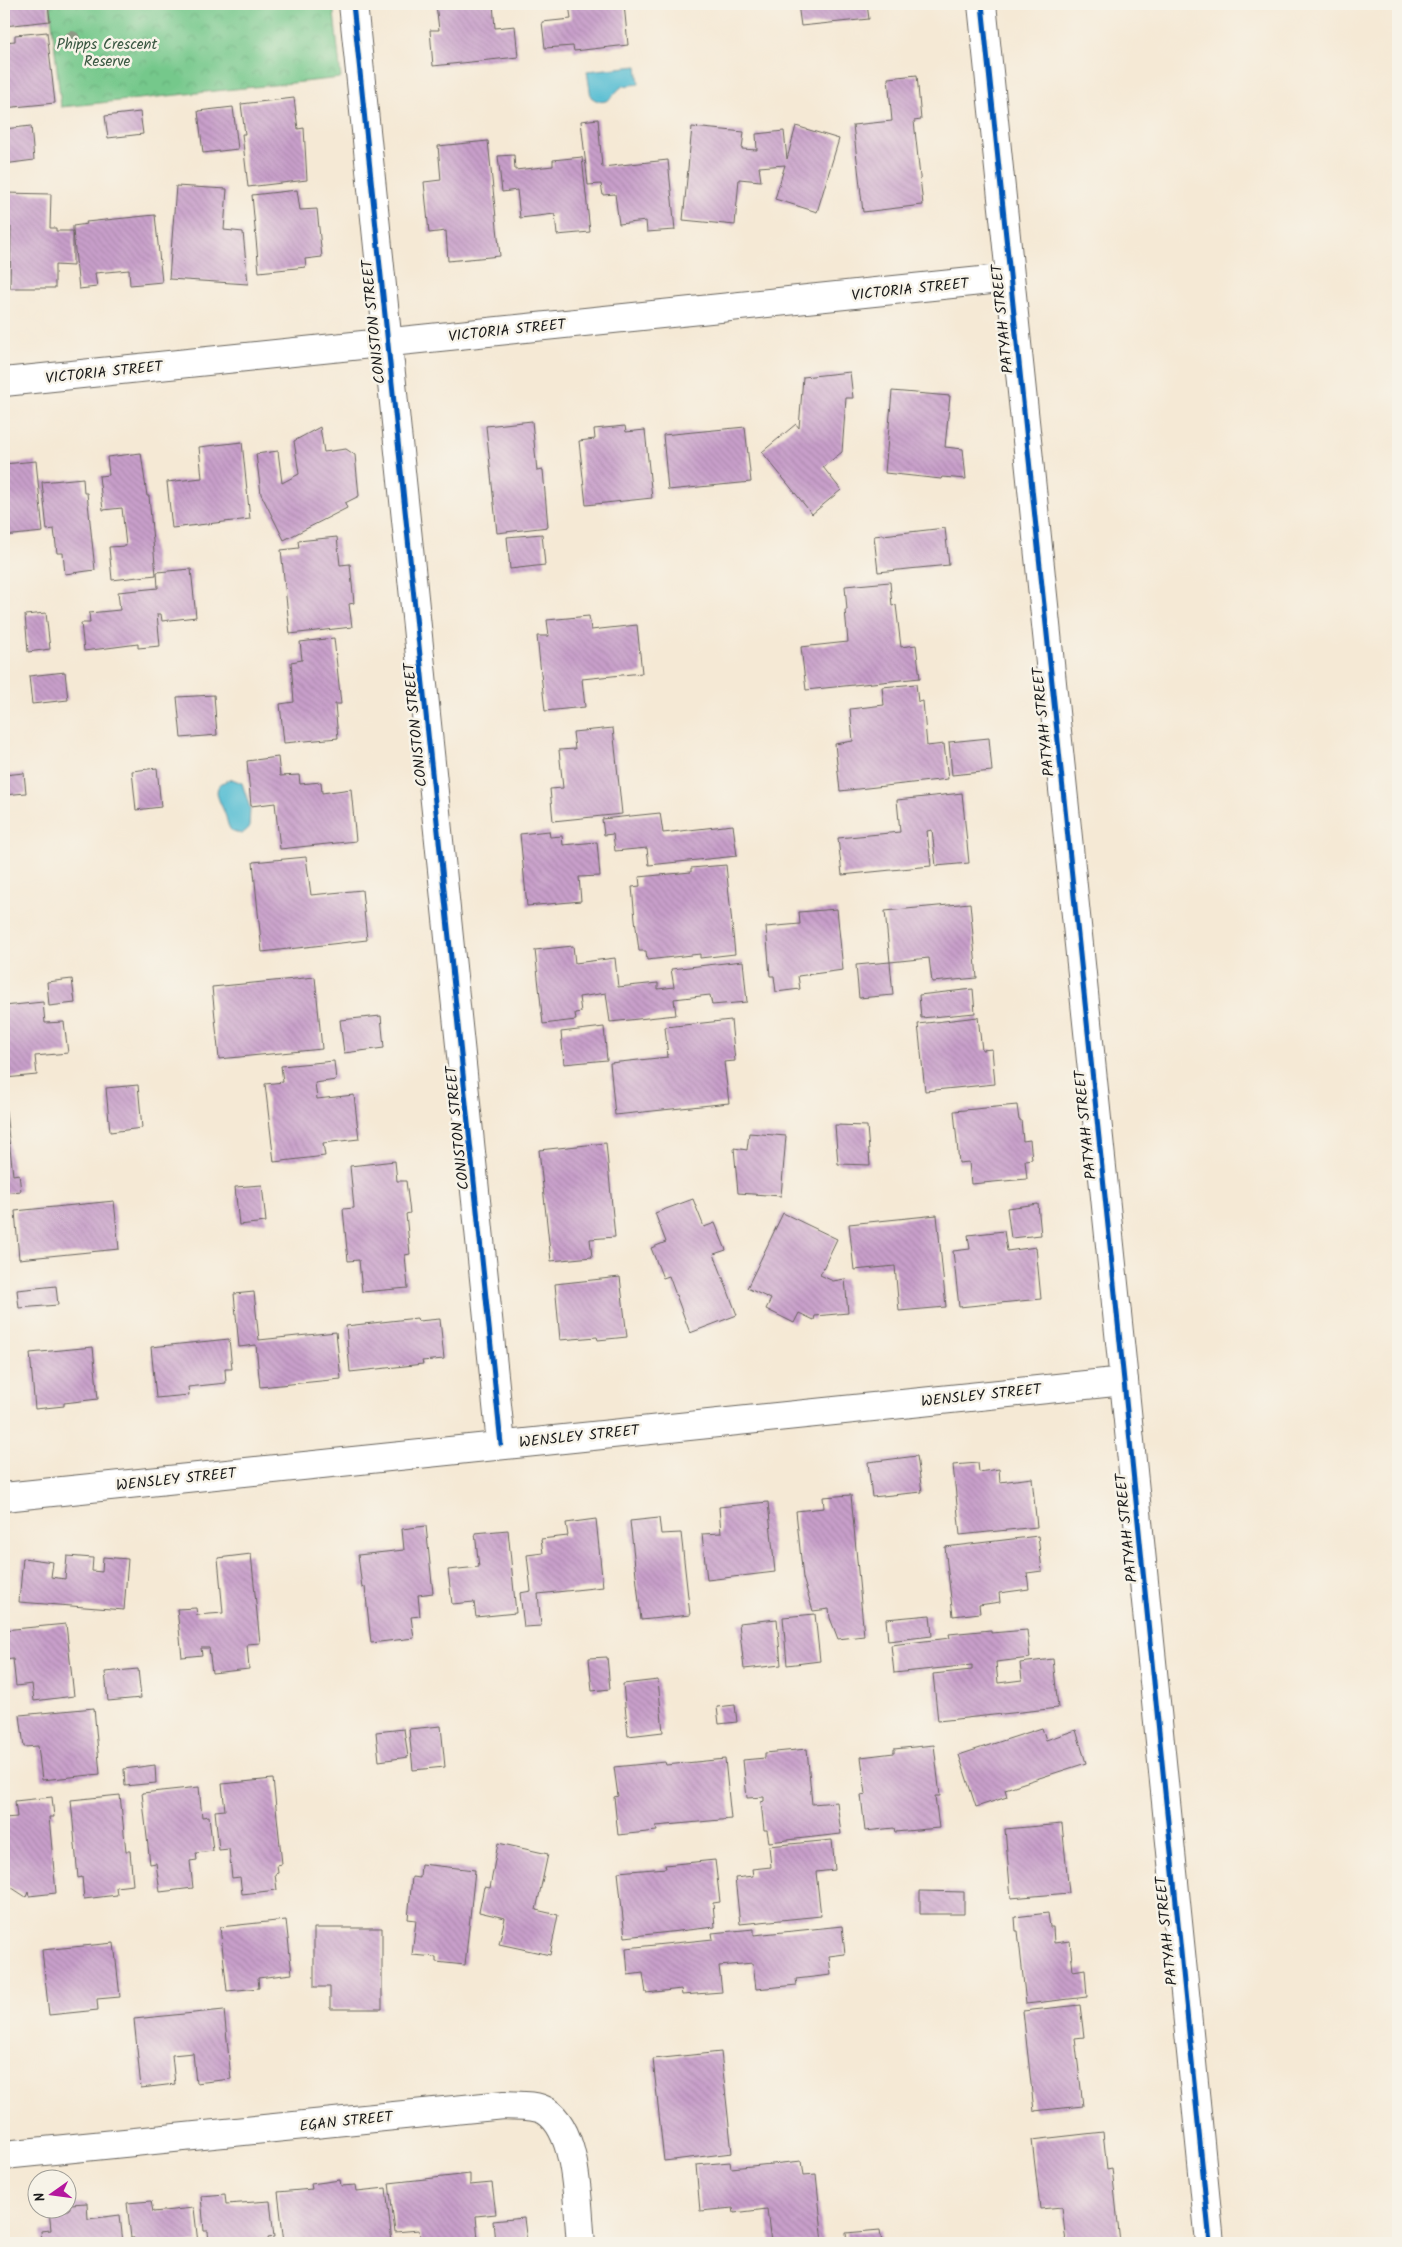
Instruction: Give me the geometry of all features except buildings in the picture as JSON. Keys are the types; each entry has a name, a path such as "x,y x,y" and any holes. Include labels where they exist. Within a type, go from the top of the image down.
{"street":[{"name":"CONISTON STREET","path":"353,4 501,1444"},
{"name":"PATYAH STREET","path":"982,4 1124,1380 1210,2243"},
{"name":"VICTORIA STREET","path":"4,382 1010,278"},
{"name":"WENSLEY STREET","path":"4,1497 1124,1380"},
{"name":"EGAN STREET","path":"4,2155 504,2105 527,2106 544,2110 559,2121 567,2138 572,2155 581,2243"}],"green space":[{"name":"Phipps Crescent Reserve","path":"50,4 333,4 341,78 61,107"}],"water":[{"path":"637,66 639,84 623,86 606,101 597,101 591,97 587,71"},
{"path":"232,779 242,783 250,808 249,828 242,834 233,832 230,829 217,794 217,789 220,785"}],"cycle path":[{"path":"353,4 501,1444"},
{"path":"982,4 1124,1381 1210,2243"}]}
